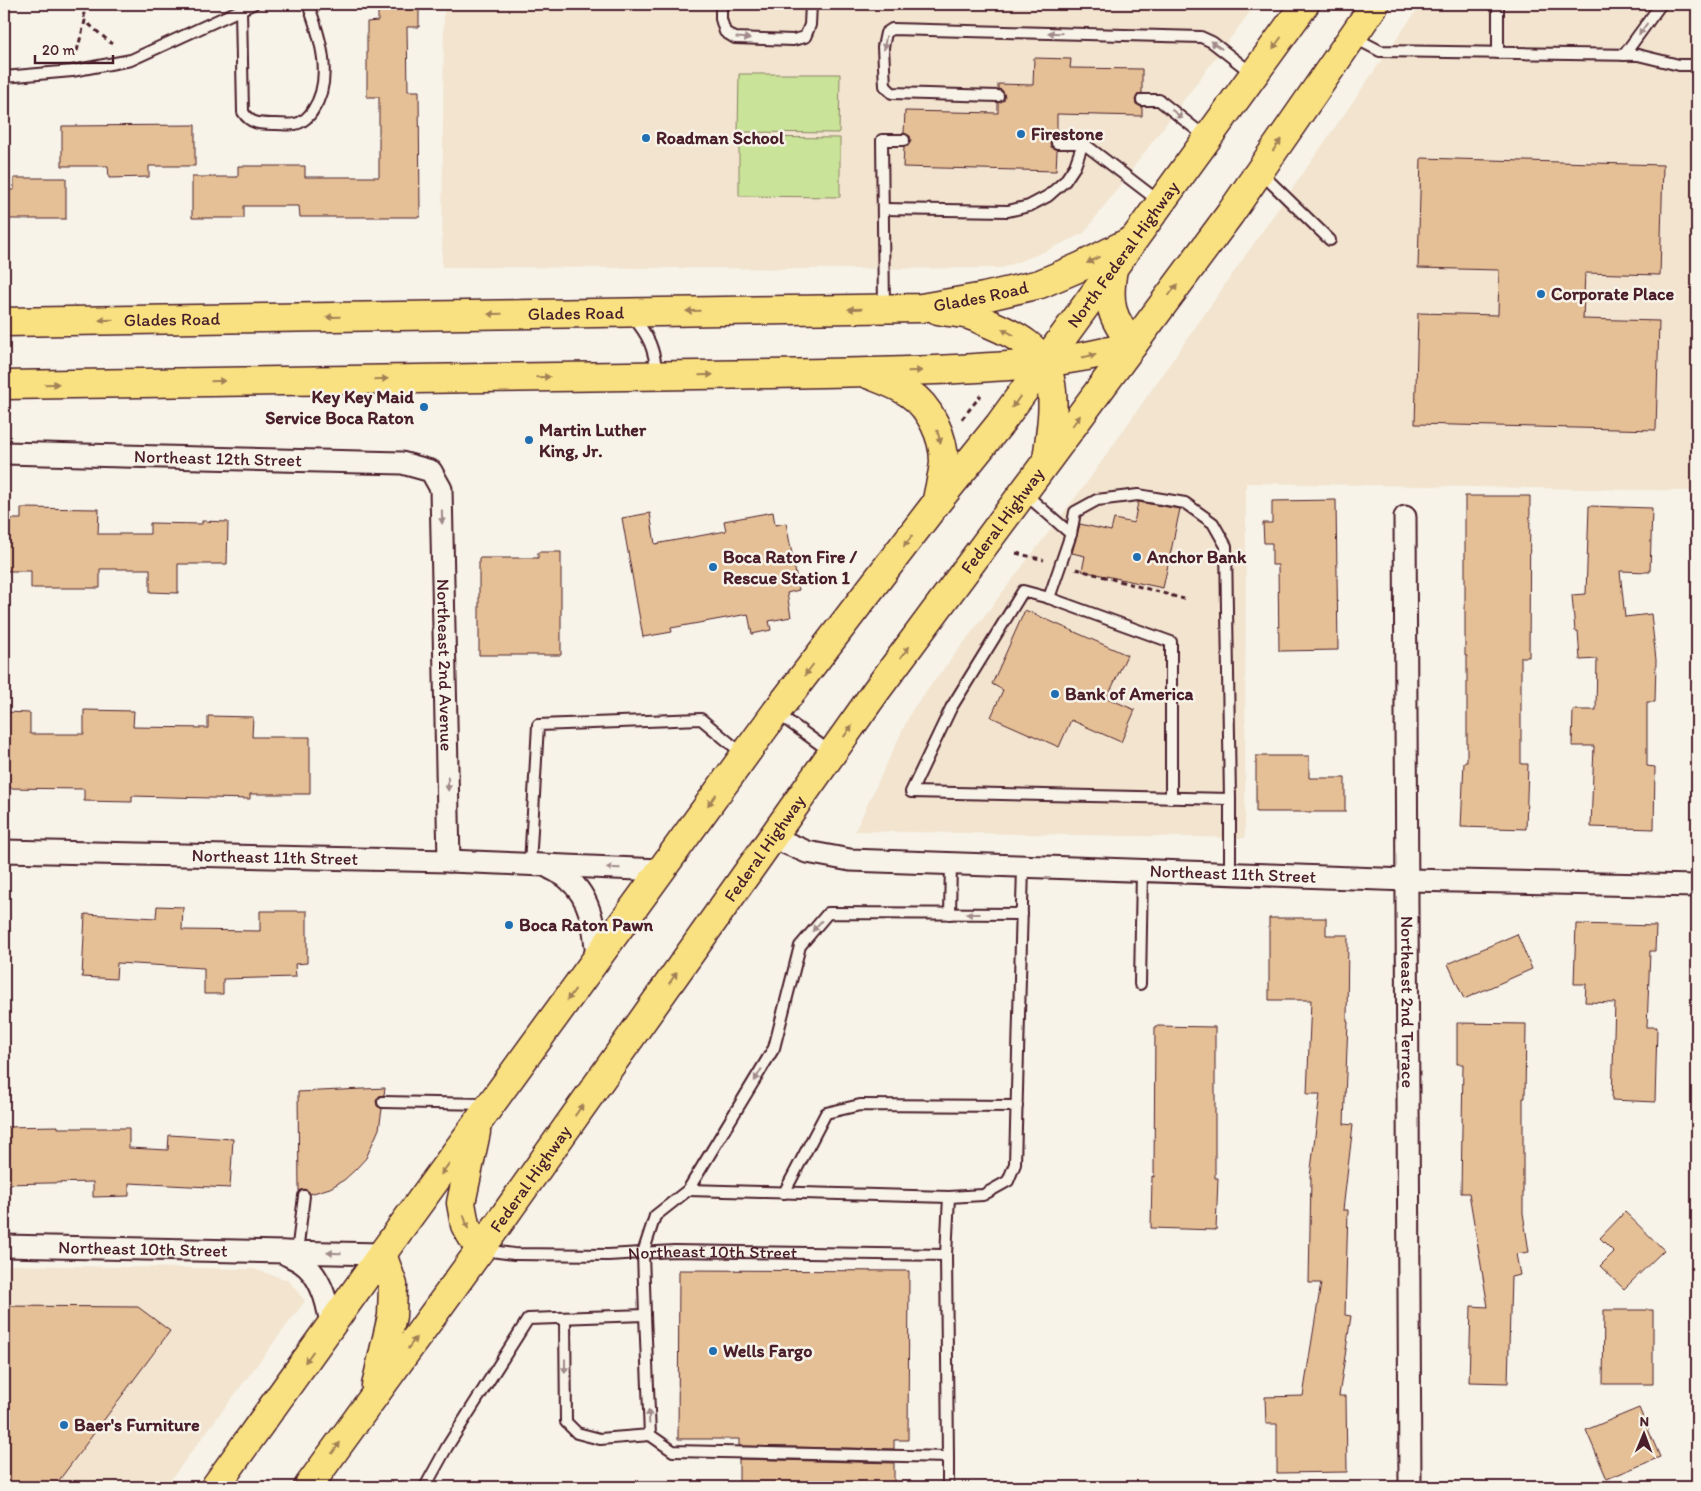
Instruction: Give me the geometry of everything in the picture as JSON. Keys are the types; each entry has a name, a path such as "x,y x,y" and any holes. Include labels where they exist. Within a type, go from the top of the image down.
{"main road":[{"name":"North Federal Highway","path":"937,502 999,425 1045,363 1305,4"},
{"path":"1259,171 1375,4"},
{"name":"Federal Highway","path":"308,1487 480,1250 832,753 1230,214 1259,171"},
{"name":"Glades Road","path":"4,322 921,308 984,297 1040,284 1080,267 1137,238"},
{"path":"4,385 170,381 867,373 1002,367 1045,363 1098,354 1133,345 1120,329 1112,310 1110,290 1113,269"},
{"path":"921,308 970,315 1004,330 1035,350 1045,363 1053,398 1047,460"},
{"path":"215,1487 744,755 937,502 944,462 939,434 932,418 923,404 908,392 867,373"},
{"path":"480,1250 465,1225 461,1204 485,1114"},
{"path":"373,1397 392,1316 393,1285 382,1254"}],"street":[{"name":"Northeast 12th Street","path":"4,453 402,463 431,471"},
{"name":"Northeast 2nd Avenue","path":"431,471 441,489 449,861"},
{"name":"Northeast 2nd Terrace","path":"1405,517 1410,1487"},
{"name":"Northeast 11th Street","path":"772,837 807,852 850,860 1406,880 1697,886"},
{"name":"Northeast 11th Street","path":"4,851 449,861 661,870"},
{"name":"Northeast 11th Street","path":"538,866 566,877 581,892 595,934 597,960"},
{"name":"Northeast 10th Street","path":"4,1246 382,1254"},
{"name":"Northeast 10th Street","path":"290,1252 303,1263 318,1281 329,1308 331,1326"}],"lane":[{"path":"4,77 72,71 131,60 253,4"},
{"path":"241,9 243,112 248,120 258,124 297,124 310,116 319,102 323,82 323,55 317,28 308,4"},
{"path":"721,4 721,19 725,32 735,38 793,40 805,37 810,25 811,4"},
{"path":"1498,4 1498,53"},
{"path":"1624,55 1661,4"},
{"path":"998,96 892,93 885,86 884,77 883,47 886,33 892,29 1200,37 1212,42 1254,75"},
{"path":"1352,37 1380,51 1638,55 1679,65 1697,65"},
{"path":"1142,100 1159,100 1208,139"},
{"path":"884,308 882,140 904,140"},
{"path":"1057,143 1084,143 1161,203"},
{"path":"883,209 1008,211 1029,206 1048,196 1065,181 1075,166 1084,143"},
{"path":"1259,171 1330,240"},
{"path":"629,312 650,340 655,354 657,375"},
{"path":"1024,492 1071,534"},
{"path":"1049,598 1071,534 1075,512 1096,500 1138,495 1185,503 1213,523 1226,546 1230,874"},
{"path":"1171,798 1171,642 1049,598 1023,591 951,708 911,792 1171,798 1230,799"},
{"path":"776,712 832,753"},
{"path":"538,866 538,725 701,719 744,755"},
{"path":"950,914 951,864"},
{"path":"688,1190 949,1196 983,1194 1008,1181 1015,1164 1023,866"},
{"path":"1140,984 1142,871"},
{"path":"650,1435 643,1253 654,1216 688,1190 774,1048 800,946 828,913 1022,914"},
{"path":"383,1102 485,1114"},
{"path":"784,1193 826,1113 860,1105 1017,1106"},
{"path":"290,1252 304,1196"},
{"path":"948,1487 946,1255 949,1196"},
{"name":"Northeast 10th Street","path":"480,1250 514,1254 608,1255 674,1251 946,1255"},
{"path":"425,1487 447,1446 528,1319 645,1315"},
{"path":"565,1318 566,1422 577,1432 600,1438 650,1435 673,1450 948,1457"}],"path":[{"path":"72,71 85,21 82,4"},
{"path":"85,21 131,60"},
{"path":"960,422 983,392"},
{"path":"1016,553 1184,599"}],"shaded area":[{"path":"444,4 1256,4 1084,233 1046,251 1002,268 852,269 442,267"},
{"path":"1421,4 1697,4 1697,491 1246,483 1245,838 855,831 912,710 1088,481"},
{"path":"4,1265 253,1269 288,1280 305,1301 165,1487 4,1487"}],"green space":[{"path":"739,74 840,74 839,133 738,132"},
{"path":"739,137 840,138 840,197 739,196"}],"building":[{"path":"378,4 419,4 419,27 407,27 408,91 419,91 420,217 300,217 299,206 244,206 244,218 192,218 192,177 238,177 238,166 305,166 305,177 379,177 379,97 367,97 367,22 378,21"},
{"path":"1034,58 1071,59 1070,68 1142,69 1142,93 1138,94 1135,100 1136,104 1142,107 1142,116 1057,114 1057,136 1053,137 1050,143 1051,147 1057,150 1056,171 903,167 904,147 908,146 911,140 910,136 904,133 905,111 998,113 998,103 1004,100 1005,96 1002,90 998,89 998,84 1033,85"},
{"path":"195,125 195,166 149,166 149,177 109,178 108,166 62,166 62,126"},
{"name":"Corporate Place","path":"1421,158 1663,165 1660,275 1585,273 1583,319 1659,321 1656,430 1415,424 1418,313 1498,315 1499,270 1418,268"},
{"path":"14,178 66,178 66,219 4,219 4,190 14,190"},
{"path":"1465,496 1530,496 1529,657 1521,657 1521,764 1528,764 1526,829 1461,827 1464,762 1467,762"},
{"path":"1336,500 1338,650 1279,651 1278,565 1272,565 1272,543 1264,543 1263,523 1272,523 1272,501"},
{"path":"1138,502 1180,509 1163,588 1082,571 1085,556 1072,553 1080,524 1111,531 1114,519 1134,523"},
{"path":"1589,506 1652,508 1650,572 1620,571 1625,617 1651,614 1656,660 1655,702 1647,702 1647,766 1655,767 1654,829 1591,827 1594,746 1572,746 1573,710 1596,710 1597,659 1580,660 1578,631 1575,631 1572,595 1586,594"},
{"path":"21,508 99,509 98,534 150,534 150,523 202,524 202,521 228,522 227,564 178,564 178,593 150,592 150,569 100,569 100,588 31,588 31,571 4,571 4,519 21,519"},
{"name":"Boca Raton Fire / Rescue Station 1","path":"773,512 775,525 786,523 799,590 787,593 791,617 769,621 771,630 752,634 748,614 671,628 672,632 643,637 622,518 650,513 655,544 726,531 724,521"},
{"path":"538,552 561,552 561,655 479,655 479,558 538,558"},
{"path":"1025,610 1127,655 1107,698 1135,710 1121,742 1071,720 1059,747 991,717 1003,690 992,684"},
{"path":"84,710 134,711 133,727 208,728 208,716 253,717 252,737 310,737 310,794 250,794 250,799 132,796 132,802 84,801 84,789 4,788 4,712 30,713 30,734 84,734"},
{"path":"1256,756 1309,756 1309,778 1345,778 1345,812 1256,812"},
{"path":"157,906 183,907 182,930 260,931 260,911 307,911 307,963 295,964 296,977 223,979 223,994 204,994 204,968 117,963 116,979 82,977 85,914 156,918"},
{"path":"1269,918 1326,918 1326,935 1348,935 1348,1022 1344,1124 1353,1125 1343,1210 1348,1210 1345,1315 1351,1316 1339,1396 1346,1396 1347,1472 1277,1473 1277,1424 1266,1424 1265,1397 1303,1396 1321,1283 1309,1283 1310,1178 1320,1094 1307,1094 1311,1000 1269,1000"},
{"path":"1576,924 1656,926 1655,951 1650,951 1647,1027 1657,1027 1655,1102 1612,1100 1615,1003 1585,1002 1586,984 1574,984"},
{"path":"1517,934 1532,969 1464,999 1448,964"},
{"path":"1457,1023 1526,1024 1525,1098 1523,1098 1523,1213 1529,1252 1516,1254 1520,1275 1511,1277 1508,1383 1469,1382 1471,1306 1488,1307 1469,1193 1461,1193 1463,1064 1457,1064"},
{"path":"1155,1026 1215,1027 1215,1178 1218,1178 1216,1230 1151,1228 1152,1176 1154,1177"},
{"path":"385,1088 384,1095 379,1096 376,1101 377,1106 382,1109 379,1129 366,1158 344,1180 330,1188 310,1194 305,1189 299,1191 298,1092"},
{"path":"58,1126 58,1128 129,1128 129,1148 168,1150 169,1135 233,1139 230,1188 129,1183 129,1196 93,1197 93,1182 4,1184 4,1127"},
{"path":"1625,1212 1664,1250 1624,1289 1600,1266 1614,1252 1600,1238"},
{"path":"679,1270 909,1271 908,1440 894,1440 894,1449 739,1446 739,1439 678,1439"},
{"path":"4,1306 138,1307 170,1331 54,1487 4,1487"},
{"path":"1604,1310 1653,1310 1653,1384 1603,1384"},
{"path":"1639,1408 1660,1457 1607,1479 1586,1430"},
{"path":"739,1459 894,1463 894,1487 739,1487"}],"place":[{"name":"Firestone","path":"1021,134"},
{"name":"Roadman School","path":"646,138"},
{"name":"Corporate Place","path":"1541,294"},
{"name":"Key Key Maid Service Boca Raton","path":"424,407"},
{"name":"Martin Luther King, Jr.","path":"529,440"},
{"name":"Anchor Bank","path":"1137,557"},
{"name":"Boca Raton Fire / Rescue Station 1","path":"713,567"},
{"name":"Bank of America","path":"1055,694"},
{"name":"Boca Raton Pawn","path":"509,925"},
{"name":"Wells Fargo","path":"713,1351"},
{"name":"Baer's Furniture","path":"64,1425"}]}
